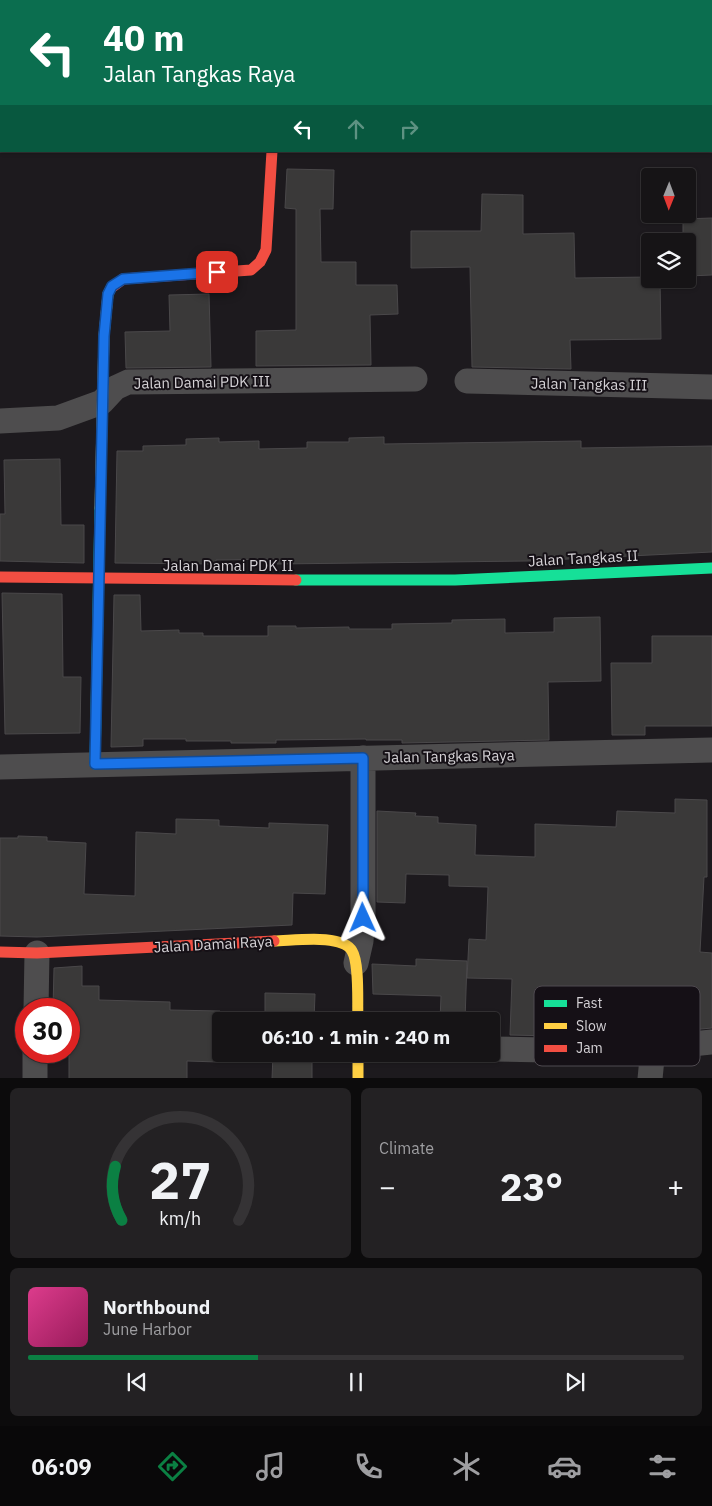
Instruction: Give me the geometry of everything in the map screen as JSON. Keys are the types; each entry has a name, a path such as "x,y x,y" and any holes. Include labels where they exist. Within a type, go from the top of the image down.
{"street":[{"path":"0,767 95,764 102,402 104,336 108,294 112,286 123,279 251,270 260,262 266,250 272,152"},
{"name":"Jalan Damai PDK III","path":"0,421 58,418 102,402 115,388 128,382 415,379"},
{"name":"Jalan Tangkas III","path":"467,380 712,387"},
{"name":"Jalan Tangkas II","path":"455,580 712,568"},
{"name":"Jalan Damai PDK II","path":"0,576 99,580 455,580"},
{"name":"Jalan Tangkas Raya","path":"95,764 712,750"},
{"path":"358,1012 356,963 361,942 363,918 363,758"},
{"name":"Jalan Damai Raya","path":"0,952 37,953 323,939 342,943 352,950 356,963"},
{"path":"36,998 37,953"},
{"path":"500,1049 534,1050"},
{"path":"358,1062 358,1078"},
{"path":"34,1063 35,1078"}],"building":[{"path":"287,169 334,170 333,209 320,209 321,262 356,262 356,285 397,285 398,314 370,315 371,365 256,366 256,331 296,330 296,209 285,208"},
{"path":"482,194 523,195 523,234 574,233 575,278 641,277 641,288 660,288 661,339 570,340 571,369 472,367 470,267 411,268 411,231 481,231"},
{"path":"712,218 712,275 696,276 696,233 683,233 683,223 696,223 696,219"},
{"path":"209,294 211,367 126,368 125,332 170,331 169,295"},
{"path":"384,437 384,444 581,441 581,448 712,446 712,552 527,561 277,564 277,559 216,560 216,564 115,563 117,451 143,451 143,446 186,445 186,439 219,438 219,442 259,441 259,449 307,448 307,442 349,442 349,438"},
{"path":"60,459 61,525 84,525 84,563 0,561 0,514 5,514 4,460"},
{"path":"2,593 62,594 63,677 81,677 80,733 5,734"},
{"path":"114,595 140,595 141,631 179,630 179,633 203,633 203,636 268,636 268,626 392,629 392,624 452,623 452,620 505,619 505,633 554,632 554,618 600,617 601,681 548,682 549,740 402,743 402,740 366,739 276,740 276,743 231,743 231,741 143,739 143,746 111,747"},
{"path":"652,636 712,636 712,726 645,726 645,735 612,735 611,663 652,663"},
{"path":"675,799 707,800 707,877 704,877 700,952 712,953 712,1028 700,1029 700,986 534,986 534,1036 510,1035 512,979 467,978 469,939 486,940 488,887 449,886 449,875 406,874 405,903 377,902 377,811 416,813 415,816 438,817 438,823 476,825 475,855 535,857 535,824 616,827 617,811 675,813"},
{"path":"176,819 219,820 219,826 269,828 269,823 328,825 325,894 293,893 292,925 37,937 0,936 0,838 18,838 18,836 47,837 47,841 86,843 84,894 135,896 136,832 176,834"},
{"path":"416,959 467,961 465,1012 440,1012 441,996 373,994 372,964 416,966"},
{"path":"82,966 82,986 99,986 99,1000 170,1002 170,1010 220,1011 212,1012 212,1062 187,1061 187,1078 69,1078 69,1063 80,1063 80,998 53,998 54,968"},
{"path":"265,993 315,994 314,1012 265,1012"},
{"path":"273,1062 312,1062 312,1078 272,1078"}],"traffic: fast":[{"path":"95,764 100,508"},
{"path":"296,580 455,580 712,568"}],"traffic: slow":[{"path":"100,508 104,336 108,294 111,288"},
{"path":"274,941 316,939 347,945 355,957 358,1012"},
{"path":"358,1062 358,1078"}],"traffic: jam":[{"path":"111,288 123,279 251,270 260,262 266,250 272,152"},
{"path":"0,577 296,580"},
{"path":"0,952 37,953 274,941"}],"route":[{"path":"217,272 123,279 112,286 108,294 104,336 95,764 363,758 363,918"}]}
